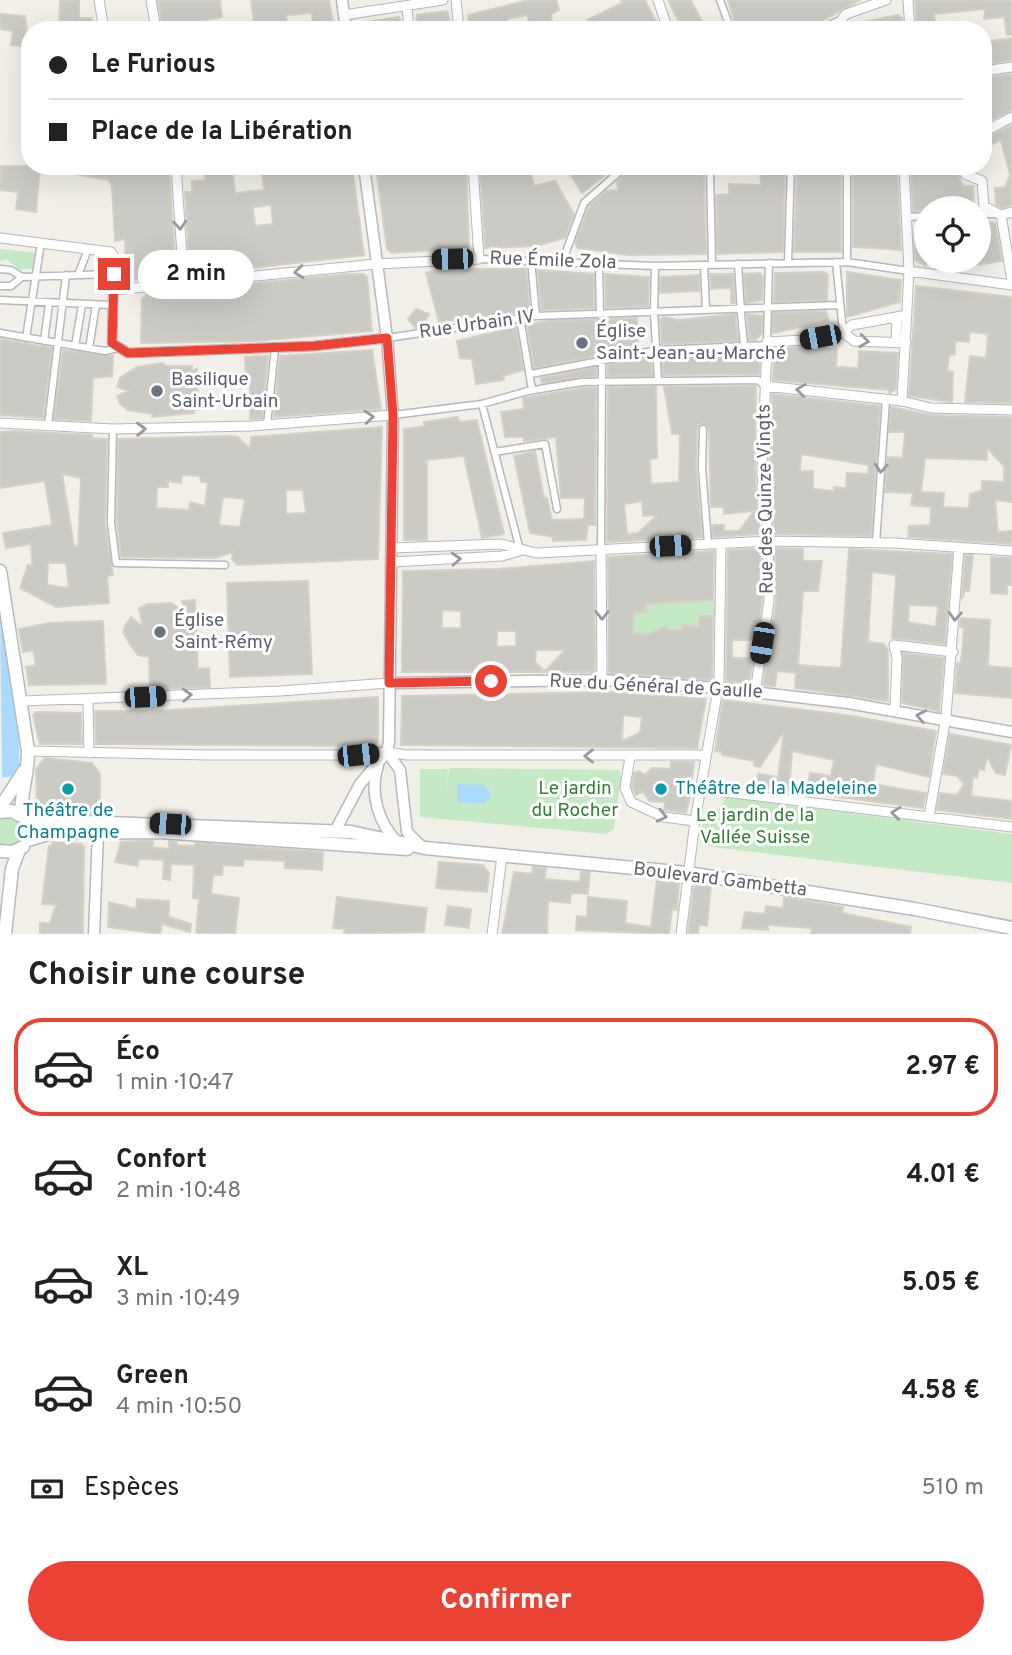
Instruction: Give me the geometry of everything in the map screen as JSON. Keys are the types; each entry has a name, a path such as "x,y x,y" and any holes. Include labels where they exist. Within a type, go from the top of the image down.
{"main road":[{"path":"0,573 22,701 29,774 21,798 28,840 19,850 12,869 5,934"},
{"path":"0,810 23,774 28,754"},
{"name":"Boulevard Gambetta","path":"0,810 12,811 24,818 69,824 120,822 335,831 373,836 390,834 425,848"},
{"name":"Boulevard Gambetta","path":"28,840 51,833 160,832 403,849 425,848 687,873 1012,928"},
{"path":"0,851 19,850"}],"street":[{"path":"99,0 102,21"},
{"path":"150,0 154,21"},
{"path":"342,0 345,21"},
{"path":"344,15 443,0"},
{"path":"456,0 459,21"},
{"path":"658,0 665,21"},
{"path":"720,0 726,21"},
{"path":"838,21 846,14 886,0"},
{"path":"908,0 910,21"},
{"path":"407,7 408,21"},
{"path":"992,70 1012,67"},
{"path":"992,128 1012,117"},
{"path":"177,175 184,285"},
{"path":"335,831 360,784 387,752 393,415 387,338 365,175"},
{"path":"474,175 479,259"},
{"path":"563,260 584,203 616,175"},
{"path":"706,310 710,175"},
{"path":"788,263 791,175"},
{"path":"847,175 847,262"},
{"path":"902,401 902,316 909,271 905,175"},
{"path":"967,175 982,181 984,206 1001,215"},
{"path":"991,215 1012,212"},
{"path":"909,271 1012,283 1001,215"},
{"path":"908,217 914,217"},
{"path":"0,238 111,252 114,257 112,343 118,348"},
{"path":"26,338 40,249"},
{"path":"78,275 87,253"},
{"name":"Rue Émile Zola","path":"114,290 376,264 479,259 655,265 847,262 909,271"},
{"path":"531,260 536,316"},
{"path":"836,262 838,305 843,332 854,341 901,343"},
{"path":"599,263 600,315"},
{"path":"738,264 744,345"},
{"name":"Rue des Quinze Vingts","path":"755,692 769,601 768,541 762,474 769,264"},
{"path":"655,265 653,312 659,381"},
{"path":"0,269 11,270 22,277"},
{"path":"0,286 11,286 22,277 110,274"},
{"path":"48,425 66,275"},
{"path":"0,300 33,299 49,304 64,299 82,305 111,305"},
{"path":"44,341 49,304"},
{"path":"75,346 82,305"},
{"path":"89,348 96,305"},
{"name":"Rue Urbain IV","path":"118,348 128,353 275,348 387,338 536,316 706,310 741,312 766,308 838,305"},
{"path":"531,374 657,349 804,340 843,332 852,325 902,316"},
{"path":"520,318 532,390"},
{"path":"0,333 105,351 118,348"},
{"path":"267,425 275,348"},
{"path":"602,359 602,680"},
{"path":"0,423 113,429 267,425 393,415 482,404 532,390 601,381 758,380 765,386 902,401 931,408 1012,410"},
{"path":"876,543 886,400"},
{"path":"482,404 520,550"},
{"path":"113,429 110,523 116,563 225,565"},
{"path":"703,429 702,468 708,544"},
{"path":"494,452 545,444 556,509"},
{"path":"392,548 501,544 536,553 768,541 876,543 1012,551"},
{"path":"681,934 687,873 718,688 721,544"},
{"path":"929,817 946,720 959,548"},
{"path":"391,562 502,556 520,550"},
{"path":"895,710 897,658 894,645 953,652"},
{"name":"Rue du Général de Gaulle","path":"22,701 88,700 389,683 602,680 755,692 895,710 1012,732"},
{"path":"88,700 89,753"},
{"path":"28,754 354,755 387,752 407,755 706,755"},
{"path":"387,752 400,770 407,832 425,848"},
{"path":"631,757 625,788 631,802 663,817 695,821"},
{"path":"379,762 374,792 390,834 403,849"},
{"path":"700,789 1012,827"},
{"path":"390,834 404,807"},
{"path":"94,934 98,832"},
{"path":"348,844 373,836"},
{"path":"492,934 502,856"}],"green space":[{"path":"0,249 36,253 34,268 20,270 6,259 0,261"},
{"path":"718,600 718,616 699,616 699,629 683,625 683,630 667,627 660,632 659,628 659,633 648,634 650,637 633,633 634,613 646,612 646,604"},
{"name":"Le jardin du Rocher","path":"449,768 619,770 621,777 614,829 606,834 420,817 420,769 448,769 447,791"},
{"name":"Le jardin de la Vallée Suisse","path":"726,797 1012,834 1012,883 704,846 700,842 703,817 720,808"},
{"path":"6,817 18,821 23,833 16,845 0,844 0,820"}],"water":[{"path":"0,616 17,711 20,770 12,777 2,777"},
{"path":"457,784 483,785 490,791 490,799 483,804 457,802"}],"building":[{"path":"60,0 79,0 79,18 92,18 92,21 59,21"},
{"path":"158,0 220,0 222,17 200,21 162,21"},
{"path":"251,0 329,0 333,21 312,21 312,13 286,15 286,21 254,21"},
{"path":"529,0 556,0 559,10 551,14 552,21 528,21 528,15 507,21 468,21 468,15"},
{"path":"621,0 645,0 656,21 588,21 587,20 622,3"},
{"path":"668,0 691,0 702,21 678,21"},
{"path":"728,0 860,0 822,21 734,21"},
{"path":"915,0 1012,0 1012,34 1007,35 1004,17 984,19 985,9 934,14 935,21 916,21"},
{"path":"447,11 450,21 417,21 417,15"},
{"path":"1,14 25,16 26,21 21,21 21,46 11,45 13,31 0,29"},
{"path":"898,15 902,21 868,21"},
{"path":"399,17 400,21 373,21"},
{"path":"1012,38 1012,60 993,63 992,41"},
{"path":"1012,74 1012,110 992,120 992,77"},
{"path":"1012,125 1012,205 1002,208 996,205 995,188 1005,187 1010,175 1001,140 992,144 992,135"},
{"path":"1,166 21,166 21,175 39,175 36,212 16,209 18,192 0,190"},
{"path":"80,175 170,175 176,276 126,281 125,239 115,241 112,186 108,180"},
{"path":"205,175 233,175 235,193 264,190 262,175 353,175 364,255 190,275 185,192 192,192 192,181 205,180","holes":["271,205 273,224 255,226 253,207"]},
{"path":"377,175 466,175 469,248 392,253 387,249"},
{"path":"481,175 531,175 534,186 555,181 574,214 565,238 536,246 485,248"},
{"path":"571,175 605,175 582,193"},
{"path":"624,175 704,175 706,254 628,255 578,248 575,243 589,206 607,191 618,190 617,182"},
{"path":"760,175 785,175 783,252 717,254 716,195 729,194 729,184 761,185"},
{"path":"797,175 841,175 841,252 794,252"},
{"path":"853,175 897,175 901,250 853,247"},
{"path":"911,175 958,175 963,186 973,186 974,196 914,196 914,211"},
{"path":"991,222 995,223 1002,261 991,263"},
{"path":"443,269 526,269 530,311 439,322 426,273"},
{"path":"538,270 594,274 594,308 541,310"},
{"path":"824,272 828,275 827,300 774,302 775,273"},
{"path":"847,272 901,280 900,302 847,317"},
{"path":"760,273 763,277 762,300 746,303 744,274"},
{"path":"364,274 367,277 372,331 253,341 141,343 142,299 147,294"},
{"path":"605,274 649,277 648,306 606,308"},
{"path":"710,274 733,274 735,303 731,303 731,288 711,289"},
{"path":"699,275 699,291 660,293 660,277"},
{"path":"916,286 1012,297 1012,403 965,402 970,356 986,358 988,334 970,332 969,342 955,341 955,354 949,356 947,371 953,372 952,402 909,396"},
{"path":"416,309 429,314 423,325 415,328 408,319"},
{"path":"826,311 829,321 773,333 773,313"},
{"path":"735,314 738,341 662,344 660,319 664,317 678,320"},
{"path":"747,314 762,316 762,333 756,340 749,340"},
{"name":"Église Saint-Jean-au-Marché","path":"637,318 638,348 534,368 527,325 547,321"},
{"path":"516,327 523,370 503,376 504,380 476,384 472,359 460,358 457,341"},
{"path":"0,339 52,348 43,418 0,415"},
{"path":"774,349 837,349 836,367 858,368 859,351 898,353 896,389 890,393 888,390 773,380"},
{"path":"63,350 113,356 112,376 93,378 91,421 54,419"},
{"path":"372,350 381,409 274,417 280,356"},
{"path":"760,351 759,374 663,375 662,355"},
{"path":"268,356 262,418 250,419 250,381 246,381 245,357"},
{"path":"651,357 652,376 608,376 608,365"},
{"name":"Basilique Saint-Urbain","path":"162,363 167,366 192,366 192,370 197,369 198,410 194,410 194,413 152,417 152,414 128,410 120,404 117,396 128,391 117,387 120,378 137,367"},
{"path":"596,367 596,376 542,383 541,378"},
{"path":"756,386 755,475 760,534 713,537 712,525 724,525 724,531 739,531 754,511 724,514 724,507 711,507 709,429 702,423 697,429 696,468 702,537 607,542 608,387 656,387 657,458 650,459 651,484 679,482 680,434 672,434 664,387","holes":["642,501 643,516 657,515 638,533 627,534 624,504"]},
{"path":"596,388 595,525 588,525 586,540 553,541 553,537 530,533 514,456 535,451 544,498 547,498 552,520 584,519 585,498 561,498 556,437 524,441 524,437 505,437 501,412 524,409 523,398"},
{"path":"772,394 880,406 871,536 774,534 769,474","holes":["801,454 869,465 868,474 847,473 846,488 834,487 834,491 813,489 813,471 800,471"]},
{"path":"891,407 931,415 1012,417 1012,502 995,500 998,532 1012,531 1012,544 908,537 909,526 930,525 931,507 911,505 913,493 885,492 888,457 903,458 905,432 889,432","holes":["987,448 1004,466 1004,482 982,481 982,490 970,494 969,508 943,507 944,493 921,492 925,458 987,460"]},
{"path":"458,417 459,422 477,420 504,534 482,538 464,456 427,460 427,540 404,540 404,429 424,426 424,422"},
{"path":"382,427 378,559 237,565 232,559 233,552 215,558 121,557 117,523 118,439 229,436 238,437 250,449 251,437","holes":["182,475 200,476 201,482 208,482 205,506 190,502 189,510 156,508 157,487 168,487 168,481 181,483","286,490 303,490 306,513 286,514","223,497 245,499 240,527 219,525"]},
{"path":"0,432 92,435 92,438 107,439 105,524 113,575 107,576 109,603 56,607 20,588 28,565 32,566 31,544 6,548 3,533 52,525 45,481 0,488","holes":["62,474 81,478 78,546 74,546","48,563 66,563 69,588 47,585"]},
{"path":"775,548 803,549 803,561 822,561 818,591 803,591 798,665 841,668 849,549 952,554 945,644 892,638 896,575 872,572 868,642 884,644 888,650 888,701 795,688 796,673 777,671 775,686 763,685 776,602","holes":["909,605 938,606 936,627 908,622"]},
{"path":"761,549 762,601 756,640 732,640 732,658 753,658 749,684 726,681 728,550"},
{"path":"714,551 713,600 646,604 647,612 634,613 633,633 647,635 667,625 667,629 683,630 683,625 699,627 699,616 713,616 712,680 609,673 608,557"},
{"path":"965,555 973,555 969,591 965,591 962,599"},
{"path":"991,557 1012,558 1012,585 1007,585 1007,594 991,593"},
{"path":"594,561 595,672 402,672 403,571 498,569","holes":["442,610 461,611 461,628 442,628","497,631 516,631 516,646 497,647","536,650 565,650 545,671 535,662"]},
{"path":"308,581 312,674 230,677 227,583"},
{"path":"195,600 198,669 209,668 210,687 150,689 149,657 138,655 130,644 123,632 126,624 131,617 143,627 139,608 148,604 171,603 187,614 182,601"},
{"path":"961,618 990,620 988,666 1012,668 1012,698 955,693 957,663 960,664 962,654 964,627 960,627"},
{"path":"103,621 106,684 29,685 26,667 36,665 33,650 23,652 19,629 49,623"},
{"path":"903,653 944,658 939,711 902,703"},
{"path":"609,692 706,699 697,748 401,745 402,696","holes":["623,715 642,717 640,733 622,741"]},
{"path":"378,697 378,741 374,746 96,744 95,711 153,711"},
{"path":"723,700 846,715 936,731 929,777 876,764 873,784 926,793 923,808 807,793 810,773 831,776 834,760 792,751 789,791 756,787 758,774 778,777 784,731 760,767 754,766 754,761 722,755 722,752 715,751"},
{"path":"36,712 81,713 82,744 40,744 33,715"},
{"path":"950,734 1011,745 1005,775 996,773 987,757 984,770 979,769 977,778 973,777 971,796 1012,801 1012,819 937,810 940,793 957,795 964,784 957,776 943,774"},
{"name":"Théâtre de Champagne","path":"45,758 92,763 100,774 100,806 97,806 94,814 37,812 36,769"},
{"name":"Théâtre de la Madeleine","path":"671,762 694,762 692,779 681,777 693,784 686,813 664,810 665,802 649,801 643,791 636,795 632,787 634,773 639,771 645,775 652,768 670,769"},
{"path":"153,841 153,847 169,849 169,841 177,842 177,845 195,846 195,843 323,852 322,870 285,868 285,861 244,859 243,866 223,865 222,875 213,875 211,894 239,898 235,934 202,934 196,932 199,899 193,898 194,865 171,864 170,880 163,879 164,860 138,859 138,866 115,862 121,842"},
{"path":"52,842 81,844 84,847 83,934 40,934 40,923 50,923 56,905 42,904 49,846 52,846"},
{"path":"439,862 483,865 489,873 487,892 436,888"},
{"path":"533,867 546,868 545,879 580,882 581,872 590,872 588,894 571,893 570,903 548,901 547,934 502,934 514,872 532,874"},
{"path":"657,879 679,881 677,910 672,909 669,934 576,930 577,916 587,917 588,897 627,901 625,923 651,927"},
{"path":"694,884 711,886 707,926 699,925 698,934 688,934"},
{"path":"337,897 427,908 424,932 344,934 345,929 333,928"},
{"path":"784,897 843,907 842,913 911,927 910,934 811,934 812,928 768,925 768,930 742,928 745,912 765,914 766,906 783,908"},
{"path":"137,899 169,901 169,917 191,924 190,932 162,924 160,934 108,927 109,902 136,909"},
{"path":"448,906 471,909 469,928 445,925"}],"place":[{"name":"Église Saint-Jean-au-Marché","path":"582,343"},
{"name":"Basilique Saint-Urbain","path":"157,391"},
{"name":"Église Saint-Rémy","path":"160,632"},
{"name":"Théâtre de Champagne","path":"68,789"},
{"name":"Théâtre de la Madeleine","path":"661,789"}],"route":[{"path":"114,274 112,343 128,353 314,346 387,338 393,415 389,683 491,681"}]}
